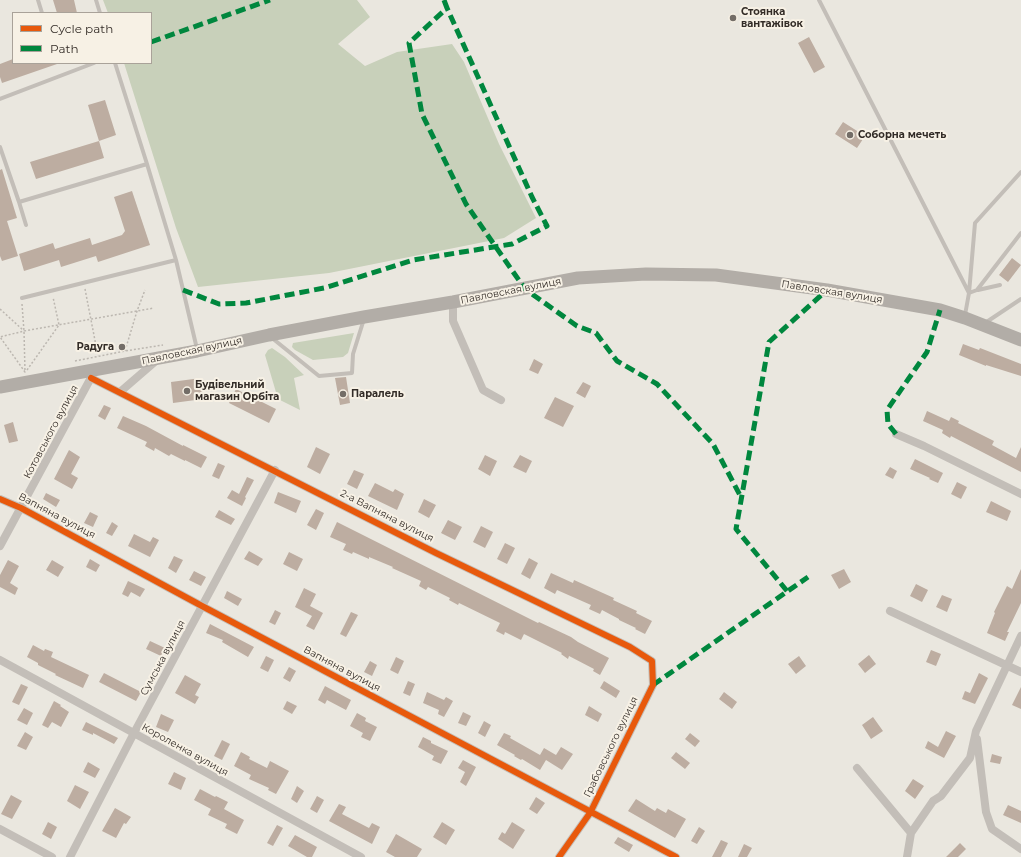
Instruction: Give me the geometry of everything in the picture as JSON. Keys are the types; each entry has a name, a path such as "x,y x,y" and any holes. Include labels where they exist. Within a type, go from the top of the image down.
{"main road":[{"name":"Павловская вулиця","path":"0,387 94,374 159,358 269,335 578,278 646,274 716,275 827,290 940,310 982,324 1021,340"}],"street":[{"path":"453,302 452,321 483,390 501,400"},
{"path":"120,392 159,358"},
{"name":"2-а Вапняна вулиця","path":"94,374 120,392 436,553 630,647 652,662 653,685"},
{"name":"Котовського вулиця","path":"0,546 94,374"},
{"path":"896,434 924,446 1021,494"},
{"name":"Сумська вулиця","path":"70,857 134,733 275,470"},
{"name":"Вапняна вулиця","path":"0,499 21,508 590,813 676,857"},
{"path":"890,611 1021,672"},
{"path":"907,857 911,834 933,801 941,796 970,758 976,730 1021,636"},
{"name":"Короленка вулиця","path":"0,660 361,857"},
{"name":"Грабовського вулиця","path":"559,857 590,813 653,685"},
{"path":"976,730 986,812 992,829 1021,849"},
{"path":"857,768 911,834"},
{"path":"0,829 52,857"}],"lane":[{"path":"38,0 42,12"},
{"path":"96,0 100,12"},
{"path":"819,0 969,293"},
{"path":"0,99 91,64"},
{"path":"115,64 176,260 197,351"},
{"path":"0,147 26,225"},
{"path":"19,202 147,164"},
{"path":"965,318 969,293 975,223 1021,172"},
{"path":"978,290 1021,233"},
{"path":"22,298 176,260"},
{"path":"969,293 1000,285"},
{"path":"982,324 1021,299"},
{"path":"269,335 319,376 352,373 353,354 364,317"}],"path":[{"path":"83,284 98,356"},
{"path":"125,351 137,311 146,290"},
{"path":"25,372 59,325 51,291"},
{"path":"22,298 25,372"},
{"path":"25,372 0,336 24,330 154,308"},
{"path":"0,310 24,330"}],"green space":[{"path":"103,0 357,0 370,17 338,44 365,66 397,52 452,44 464,62 499,144 536,218 504,238 329,273 198,287 176,228 124,64 152,64 152,12 108,12"},
{"path":"354,333 348,353 343,357 313,360 292,347 293,343"},
{"path":"272,348 285,357 304,375 294,378 300,410 278,399 265,355 268,350"}],"building":[{"path":"53,0 74,0 77,12 57,12"},
{"path":"809,37 825,67 814,73 798,43"},
{"path":"12,59 12,64 57,64 2,83 0,77 0,64"},
{"path":"105,100 116,135 99,141 88,105"},
{"name":"Соборна мечеть","path":"843,122 865,136 857,148 835,134"},
{"path":"99,141 104,158 36,179 30,162"},
{"path":"2,169 17,218 7,221 18,256 2,261 0,256 0,170"},
{"path":"132,191 150,245 98,262 96,256 61,267 59,260 24,271 19,254 53,243 55,249 90,238 92,245 122,235 125,231 114,197"},
{"path":"1012,258 1021,265 1008,282 999,275"},
{"path":"963,344 979,350 980,348 1021,364 1021,376 986,366 959,355"},
{"path":"534,359 543,364 538,374 529,370"},
{"path":"346,377 350,403 340,405 335,378"},
{"name":"Будівельний магазин Орбіта","path":"201,378 203,399 173,403 171,382"},
{"path":"583,382 591,386 585,398 576,393"},
{"path":"236,389 276,409 269,423 229,403"},
{"path":"555,397 574,406 563,427 544,418"},
{"path":"104,405 111,408 105,420 98,416"},
{"path":"927,411 949,421 951,417 959,421 958,423 994,441 992,445 1016,458 1021,447 1021,472 951,436 950,438 942,433 943,430 923,421"},
{"path":"123,416 207,457 201,468 171,454 169,456 155,448 154,451 145,446 147,442 117,428"},
{"path":"13,422 18,441 9,443 4,425"},
{"path":"316,447 330,454 320,474 307,467"},
{"path":"69,450 80,457 71,474 78,478 72,489 54,479"},
{"path":"485,455 497,461 490,476 478,469"},
{"path":"520,455 532,461 526,473 513,467"},
{"path":"915,459 943,473 938,483 910,469"},
{"path":"218,463 225,466 219,479 212,476"},
{"path":"890,467 897,471 893,479 885,475"},
{"path":"354,470 364,474 357,489 347,484"},
{"path":"247,477 254,480 242,506 227,498 232,490 239,494"},
{"path":"957,482 967,487 961,499 951,494"},
{"path":"375,483 393,492 395,489 404,494 397,510 368,496"},
{"path":"278,492 301,501 296,513 274,503"},
{"path":"46,493 60,500 56,507 43,499"},
{"path":"424,499 436,505 429,518 418,512"},
{"path":"991,501 1011,511 1007,521 986,512"},
{"path":"316,509 324,513 316,530 307,525"},
{"path":"219,510 235,519 231,525 215,517"},
{"path":"90,512 98,516 93,527 84,523"},
{"path":"448,520 462,527 455,540 441,533"},
{"path":"112,522 118,526 112,536 106,533"},
{"path":"337,522 538,623 539,622 571,637 609,658 600,675 593,671 594,669 569,656 568,659 561,654 562,653 524,634 521,640 505,632 504,635 496,631 500,623 459,603 458,605 449,600 450,598 428,587 426,590 419,586 421,581 392,568 393,567 369,557 369,559 353,552 352,554 343,550 346,544 330,537"},
{"path":"481,526 493,532 485,548 473,542"},
{"path":"134,534 150,542 153,537 159,540 150,557 128,546"},
{"path":"505,543 515,548 507,564 497,559"},
{"path":"249,551 263,559 258,566 244,559"},
{"path":"289,552 303,559 297,571 283,564"},
{"path":"174,556 183,560 176,573 168,568"},
{"path":"529,558 538,563 530,579 521,574"},
{"path":"90,559 100,565 96,572 86,567"},
{"path":"8,560 19,566 10,583 18,588 15,595 0,587 0,575"},
{"path":"52,560 64,567 58,577 46,570"},
{"path":"844,569 851,582 839,589 831,575"},
{"path":"1021,569 1021,603 1007,632 1009,632 1005,641 987,633 995,613 994,612 1007,586 1012,589"},
{"path":"194,571 206,577 201,586 189,580"},
{"path":"551,573 573,583 574,580 614,598 613,600 637,611 636,613 652,621 645,634 602,610 600,614 589,609 591,605 557,590 555,594 544,588"},
{"path":"128,581 145,589 140,597 131,592 128,597 122,594"},
{"path":"916,584 928,590 922,602 910,596"},
{"path":"304,588 316,594 310,606 323,613 314,630 306,626 312,616 295,607"},
{"path":"227,591 242,599 238,606 224,598"},
{"path":"942,595 952,599 947,612 936,607"},
{"path":"275,610 281,613 275,625 269,622"},
{"path":"351,612 358,615 346,637 340,634"},
{"path":"210,624 254,647 248,657 222,642 223,640 206,633"},
{"path":"150,641 165,648 161,656 146,649"},
{"path":"33,645 44,651 45,649 53,652 51,657 89,675 83,688 55,675 56,674 38,665 38,663 27,657"},
{"path":"931,650 941,654 936,666 926,662"},
{"path":"869,655 876,664 865,673 858,664"},
{"path":"266,656 274,660 268,672 260,668"},
{"path":"799,656 806,666 796,674 788,664"},
{"path":"396,657 404,661 398,674 390,670"},
{"path":"370,661 377,665 372,676 364,672"},
{"path":"289,667 296,671 290,682 283,678"},
{"path":"104,673 141,692 136,701 99,682"},
{"path":"979,673 988,678 975,704 962,699 965,691 970,693"},
{"path":"185,675 201,684 195,695 199,697 195,704 175,693"},
{"path":"408,681 415,684 410,696 403,693"},
{"path":"604,681 620,691 616,698 600,688"},
{"path":"21,684 28,687 19,705 12,702"},
{"path":"325,686 351,700 346,710 327,700 325,704 318,700"},
{"path":"1021,687 1021,709 1012,705"},
{"path":"427,692 444,700 446,697 453,701 444,717 438,714 439,710 423,703"},
{"path":"724,692 737,702 732,709 719,699"},
{"path":"54,701 69,712 61,727 52,722 48,728 42,725"},
{"path":"287,701 297,706 292,714 283,709"},
{"path":"589,706 602,714 598,722 585,715"},
{"path":"24,708 33,713 27,725 17,720"},
{"path":"463,712 471,716 466,726 458,723"},
{"path":"357,713 366,718 365,721 377,727 370,741 361,737 363,733 350,726"},
{"path":"161,714 174,720 168,732 156,727"},
{"path":"873,717 883,731 871,739 862,725"},
{"path":"484,721 491,725 485,737 478,733"},
{"path":"86,722 118,738 114,744 93,733 93,735 82,730"},
{"path":"946,731 956,736 944,758 925,748 928,741 938,747"},
{"path":"25,732 33,737 26,750 17,746"},
{"path":"504,733 540,755 544,748 556,755 561,747 573,754 562,770 546,760 540,770 497,745"},
{"path":"690,733 700,741 695,747 685,739"},
{"path":"423,737 431,741 431,743 448,751 441,764 432,760 434,756 418,747"},
{"path":"222,740 230,744 222,760 214,756"},
{"path":"241,752 250,757 249,759 267,768 270,761 289,771 276,794 268,790 269,788 249,779 251,775 234,766"},
{"path":"676,752 690,763 685,769 671,758"},
{"path":"992,754 1002,757 1000,764 990,762"},
{"path":"463,760 476,767 466,786 460,782 465,772 458,768"},
{"path":"88,762 100,769 95,778 83,772"},
{"path":"174,772 186,778 181,790 168,784"},
{"path":"913,779 924,786 915,799 905,791"},
{"path":"75,785 89,792 80,809 67,801"},
{"path":"297,786 304,791 297,803 291,799"},
{"path":"200,789 228,802 224,809 244,820 237,834 225,828 227,824 208,815 211,809 194,800"},
{"path":"11,795 22,801 12,819 1,814"},
{"path":"317,796 324,800 317,813 310,809"},
{"path":"536,797 545,803 537,814 529,809"},
{"path":"636,799 655,811 657,808 666,813 668,809 686,819 675,838 628,811"},
{"path":"339,804 346,807 342,814 369,828 372,823 380,827 372,844 329,821"},
{"path":"1008,805 1021,811 1021,823 1003,815"},
{"path":"115,808 131,817 126,824 124,823 116,838 102,831"},
{"path":"48,822 57,827 51,839 42,834"},
{"path":"442,822 455,830 446,845 433,837"},
{"path":"512,822 525,830 513,849 498,839 502,832 505,834"},
{"path":"277,825 283,828 273,846 267,843"},
{"path":"699,827 705,831 697,844 691,841"},
{"path":"396,834 422,849 417,857 395,857 386,852"},
{"path":"295,835 317,847 312,857 307,857 288,846"},
{"path":"618,837 633,845 629,852 614,843"},
{"path":"721,840 728,843 721,857 712,857"},
{"path":"960,843 966,849 958,857 946,857"},
{"path":"744,844 752,848 747,857 738,857"}],"marked path":[{"path":"152,42 270,0"},
{"path":"444,0 447,8 409,43 422,114 466,204 525,289 577,326 596,333 617,361 657,384 713,444 742,499"},
{"path":"183,290 219,304 246,303 324,288 413,260 512,244 547,226 532,197 447,8"},
{"path":"787,591 736,529 769,342 827,290"},
{"path":"896,434 888,424 887,410 927,352 940,310"},
{"path":"653,685 808,577"}],"cycle path":[{"path":"91,378 436,553 630,647 652,661 653,685 590,813 559,857"},
{"path":"0,499 21,508 202,606 676,857"}],"place":[{"name":"Стоянка вантажівок","path":"733,18"},
{"name":"Соборна мечеть","path":"850,135"},
{"name":"Радуга","path":"122,347"},
{"name":"Будівельний магазин Орбіта","path":"187,391"},
{"name":"Паралель","path":"343,394"}]}
